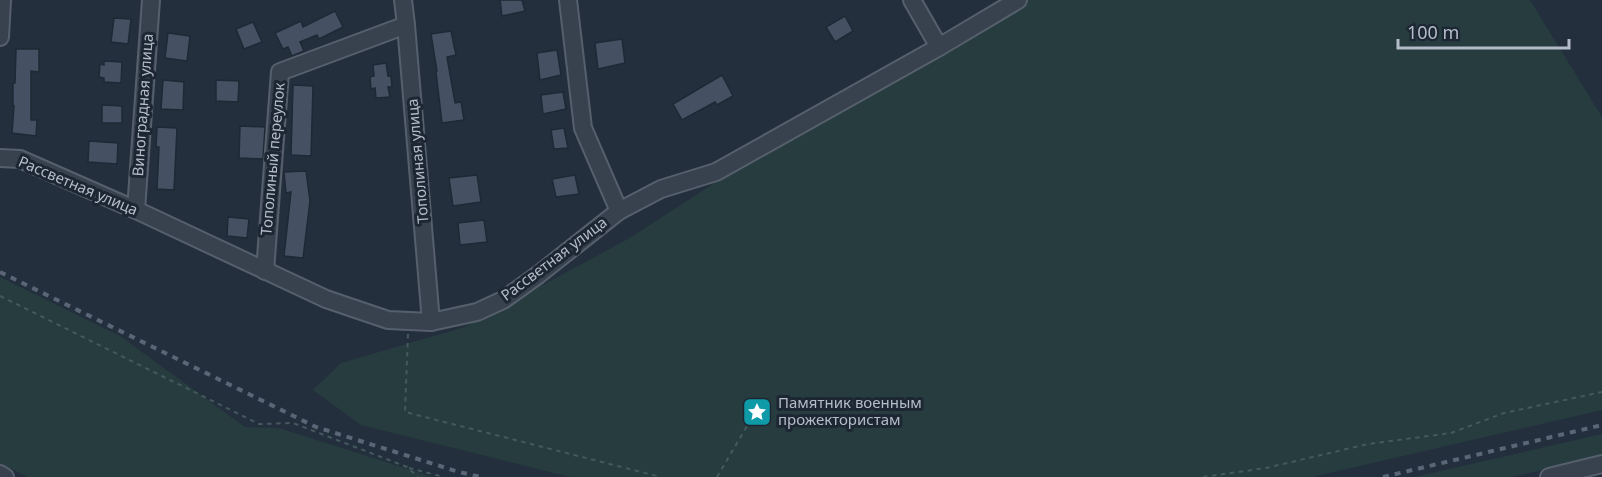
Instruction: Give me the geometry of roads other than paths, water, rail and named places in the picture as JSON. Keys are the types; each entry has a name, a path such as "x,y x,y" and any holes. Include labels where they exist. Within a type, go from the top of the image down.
{"street":[{"path":"0,37 2,0"},
{"name":"Виноградная улица","path":"136,210 151,0"},
{"name":"Тополиная улица","path":"403,0 431,322"},
{"path":"568,0 583,128 619,211"},
{"path":"912,0 939,47"},
{"name":"Рассветная улица","path":"0,158 20,159 136,210 326,299 388,320 431,322 477,312 503,300 619,211 661,189 716,172 1018,0"},
{"name":"Тополиный переулок","path":"264,271 280,72 406,25"},
{"path":"1549,477 1602,464"},
{"path":"0,474 6,477"}],"railway":[{"path":"0,272 316,427 481,477"},
{"path":"1383,477 1602,425"}],"place":[{"name":"Памятник военным прожектористам","path":"757,412"}]}
